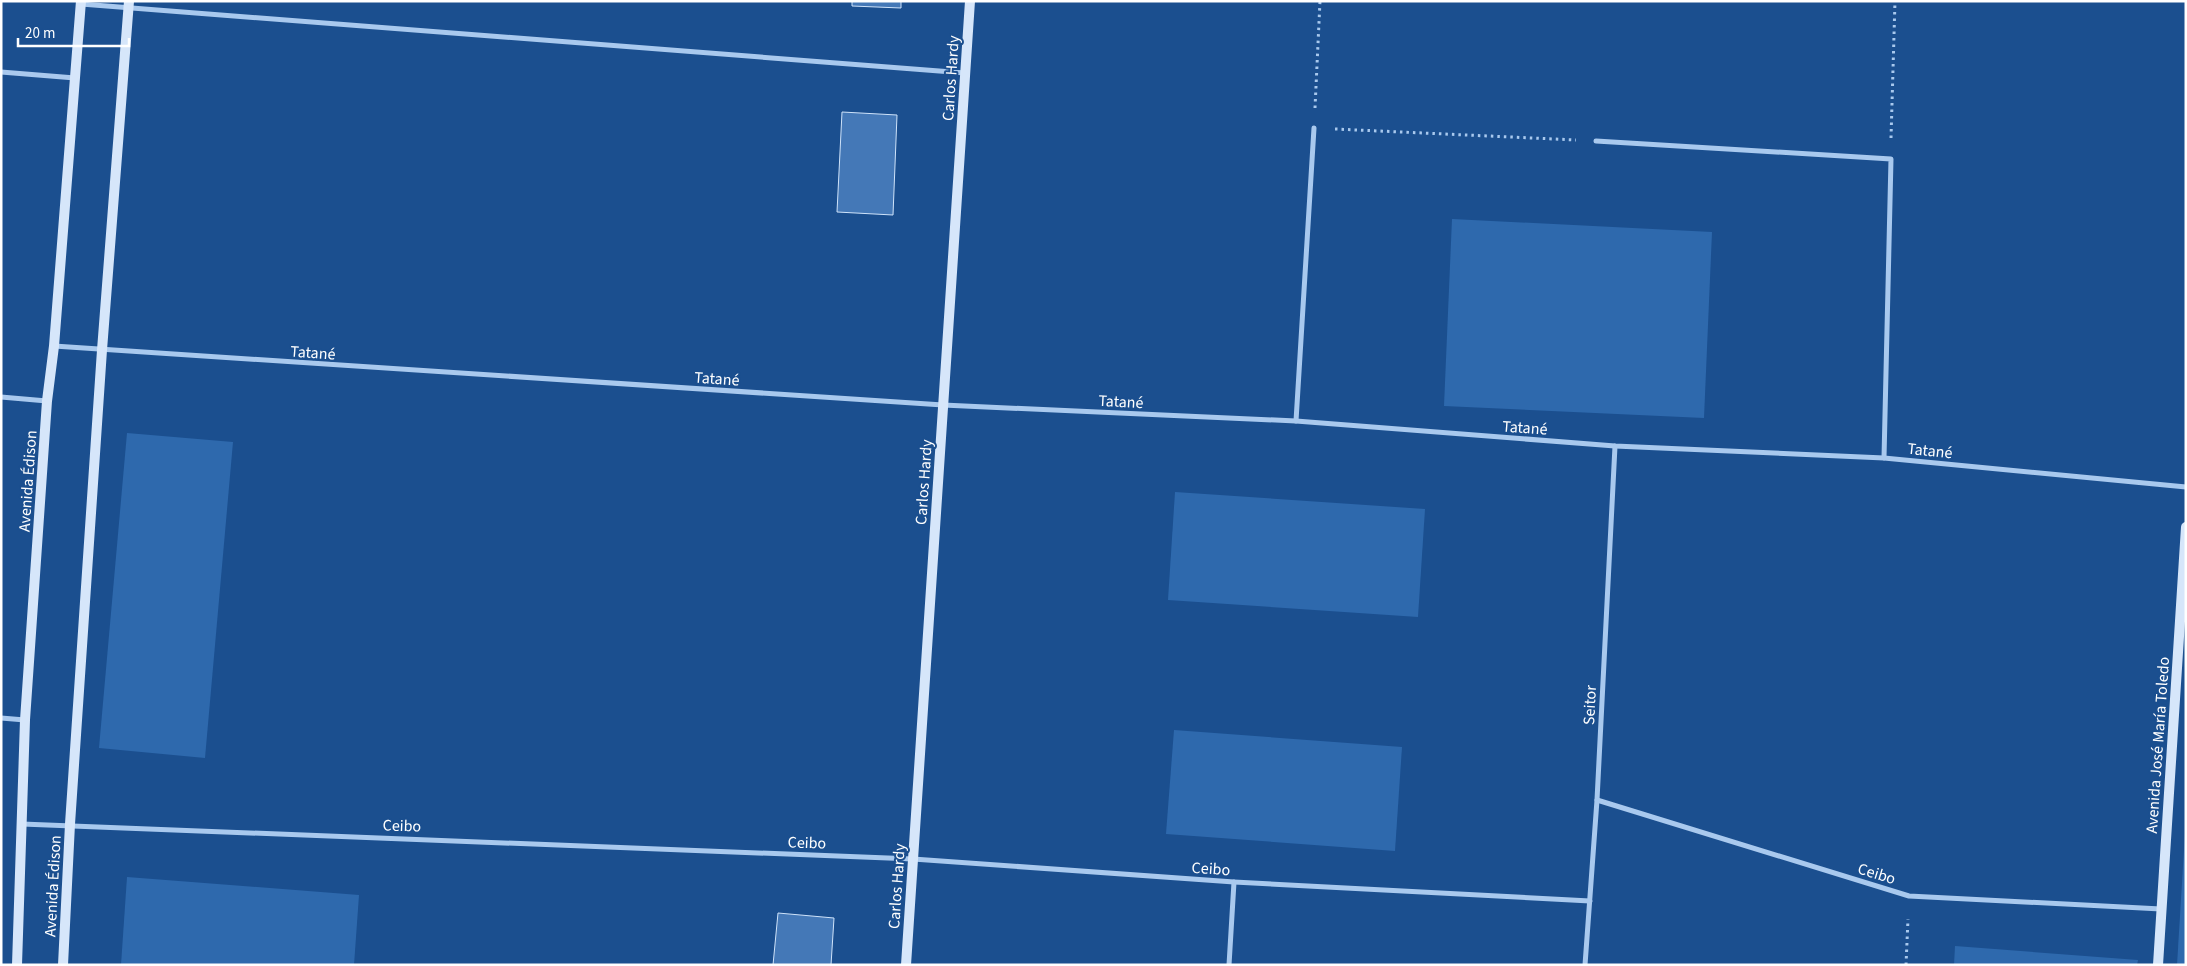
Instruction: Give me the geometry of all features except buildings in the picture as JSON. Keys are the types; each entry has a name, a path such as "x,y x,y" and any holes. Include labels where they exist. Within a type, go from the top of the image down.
{"main road":[{"name":"Carlos Hardy","path":"906,965 970,1"},
{"name":"Avenida Édison","path":"17,965 25,720 47,401 54,346 81,3"},
{"name":"Avenida Édison","path":"63,965 70,824 102,350 129,5"},
{"name":"Avenida José María Toledo","path":"2158,965 2186,526"}],"street":[{"path":"81,3 129,5 965,73"},
{"path":"1,72 75,78"},
{"path":"1296,421 1314,128"},
{"path":"1596,140 1891,159 1884,458"},
{"name":"Tatané","path":"54,346 943,405 1296,421 1615,446 1884,458 2186,487"},
{"path":"1,397 47,401"},
{"name":"Seitor","path":"1585,965 1597,800 1615,446"},
{"path":"1,718 25,720"},
{"name":"Ceibo","path":"1597,800 1909,896 2161,909"},
{"name":"Ceibo","path":"22,824 70,824 913,859 1234,882 1590,901"},
{"path":"1229,965 1234,882"}],"path":[{"path":"1320,1 1314,128 1596,140"},
{"path":"1891,159 1895,1"},
{"path":"1906,965 1909,896"}],"shaded area":[{"path":"1452,219 1712,232 1704,418 1444,406"},
{"path":"127,433 233,442 205,758 99,748"},
{"path":"1175,492 1425,509 1418,617 1168,600"},
{"path":"1174,730 1402,747 1395,851 1166,834"},
{"path":"2186,817 2186,965 2177,965"},
{"path":"127,877 359,895 354,965 121,965"},
{"path":"1955,946 2138,960 2137,965 1954,965"}]}
